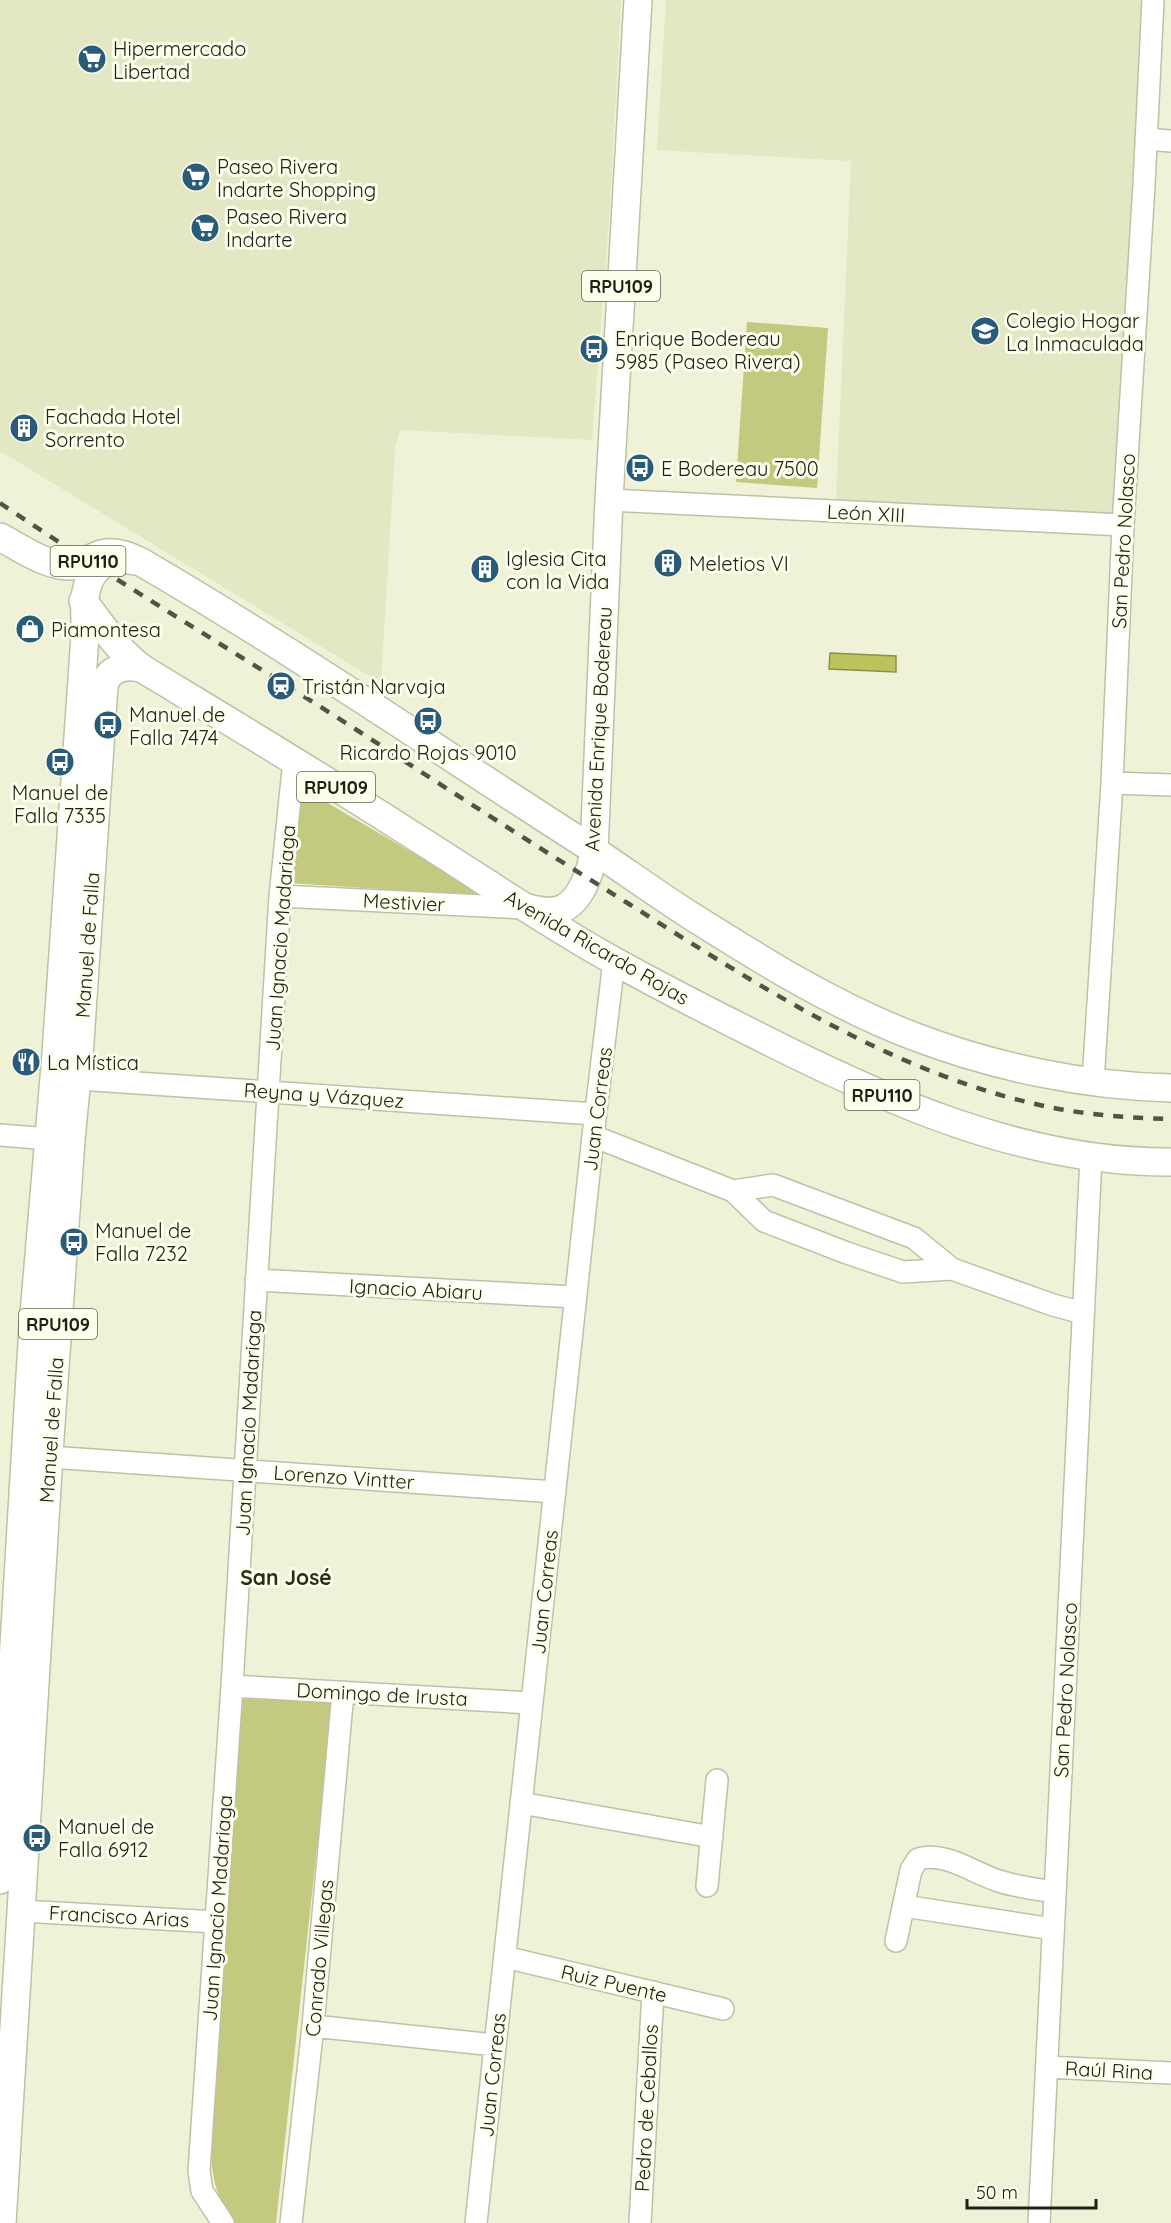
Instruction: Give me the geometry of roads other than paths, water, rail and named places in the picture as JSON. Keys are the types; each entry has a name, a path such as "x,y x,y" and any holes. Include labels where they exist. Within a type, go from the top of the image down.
{"main road":[{"name":"Avenida Enrique Bodereau","path":"527,908 556,910 569,904 587,878 594,851 609,500 638,0"},
{"name":"Avenida Ricardo Rojas","path":"0,537 33,555 65,566 79,565 99,555 109,553 124,555 141,562 296,658 684,912 784,973 878,1021 913,1036 977,1057 1035,1071 1093,1082 1143,1088 1171,1088"},
{"name":"Avenida Ricardo Rojas","path":"33,555 58,576 85,604 113,642 143,669 294,760 614,962 787,1051 888,1097 990,1134 1091,1157 1171,1162"},
{"name":"RPU109","path":"85,604 87,586 102,565 117,559 141,562"},
{"name":"Manuel de Falla","path":"65,1078 85,604"},
{"name":"Manuel de Falla","path":"2,2223 22,1920 37,1456 59,1139 105,680 116,670 130,666 143,669"},
{"name":"Manuel de Falla","path":"0,1880 6,1675 37,1456"},
{"path":"0,2029 8,1968 22,1920"}],"street":[{"name":"San Pedro Nolasco","path":"1093,1082 1112,783 1123,525 1153,0"},
{"path":"1146,139 1171,141"},
{"name":"León XIII","path":"609,500 1123,525"},
{"name":"Juan Ignacio Madariaga","path":"223,2223 202,2191 199,2171 232,1686 280,896 294,760"},
{"path":"1112,783 1171,785"},
{"name":"Mestivier","path":"280,896 527,908"},
{"name":"Juan Correas","path":"476,2223 595,1114 614,962"},
{"name":"Reyna y Vázquez","path":"65,1078 595,1114"},
{"path":"0,1135 59,1139"},
{"path":"593,1136 733,1191 764,1221 847,1253 903,1272 952,1269"},
{"name":"San Pedro Nolasco","path":"1039,2223 1091,1157"},
{"path":"733,1191 773,1185 914,1238 952,1269 1053,1305 1083,1313"},
{"name":"Ignacio Abiaru","path":"256,1280 575,1297"},
{"name":"Lorenzo Vintter","path":"37,1456 555,1492"},
{"name":"Domingo de Irusta","path":"232,1686 531,1703"},
{"name":"Conrado Villegas","path":"291,2223 313,2026 343,1692"},
{"path":"706,1886 717,1780"},
{"path":"521,1803 712,1837"},
{"path":"896,1941 911,1870 918,1858 930,1855 999,1882 1055,1892"},
{"path":"904,1906 1053,1929"},
{"name":"Francisco Arias","path":"22,1920 216,1922"},
{"name":"Ruiz Puente","path":"505,1957 723,2009"},
{"name":"Pedro de Ceballos","path":"640,2223 653,1992"},
{"path":"313,2026 495,2045"},
{"name":"Raúl Rina","path":"1047,2067 1171,2073"}],"railway":[{"path":"0,503 94,565 727,966 828,1023 933,1072 988,1091 1076,1112 1171,1119"}],"place":[{"name":"Hipermercado Libertad","path":"92,59"},
{"name":"Paseo Rivera Indarte Shopping","path":"196,177"},
{"name":"Paseo Rivera Indarte","path":"205,228"},
{"name":"Colegio Hogar La Inmaculada","path":"985,331"},
{"name":"Enrique Bodereau 5985 (Paseo Rivera)","path":"594,349"},
{"name":"Fachada Hotel Sorrento","path":"24,428"},
{"name":"E Bodereau 7500","path":"640,468"},
{"name":"Meletios VI","path":"668,563"},
{"name":"Iglesia Cita con la Vida","path":"485,569"},
{"name":"Piamontesa","path":"30,629"},
{"name":"Tristán Narvaja","path":"281,686"},
{"name":"Ricardo Rojas 9010","path":"428,721"},
{"name":"Manuel de Falla 7474","path":"108,725"},
{"name":"Manuel de Falla 7335","path":"60,762"},
{"name":"La Mística","path":"26,1062"},
{"name":"Manuel de Falla 7232","path":"74,1242"},
{"name":"Manuel de Falla 6912","path":"37,1838"}],"district":[{"name":"San José","path":"286,1577"}]}
